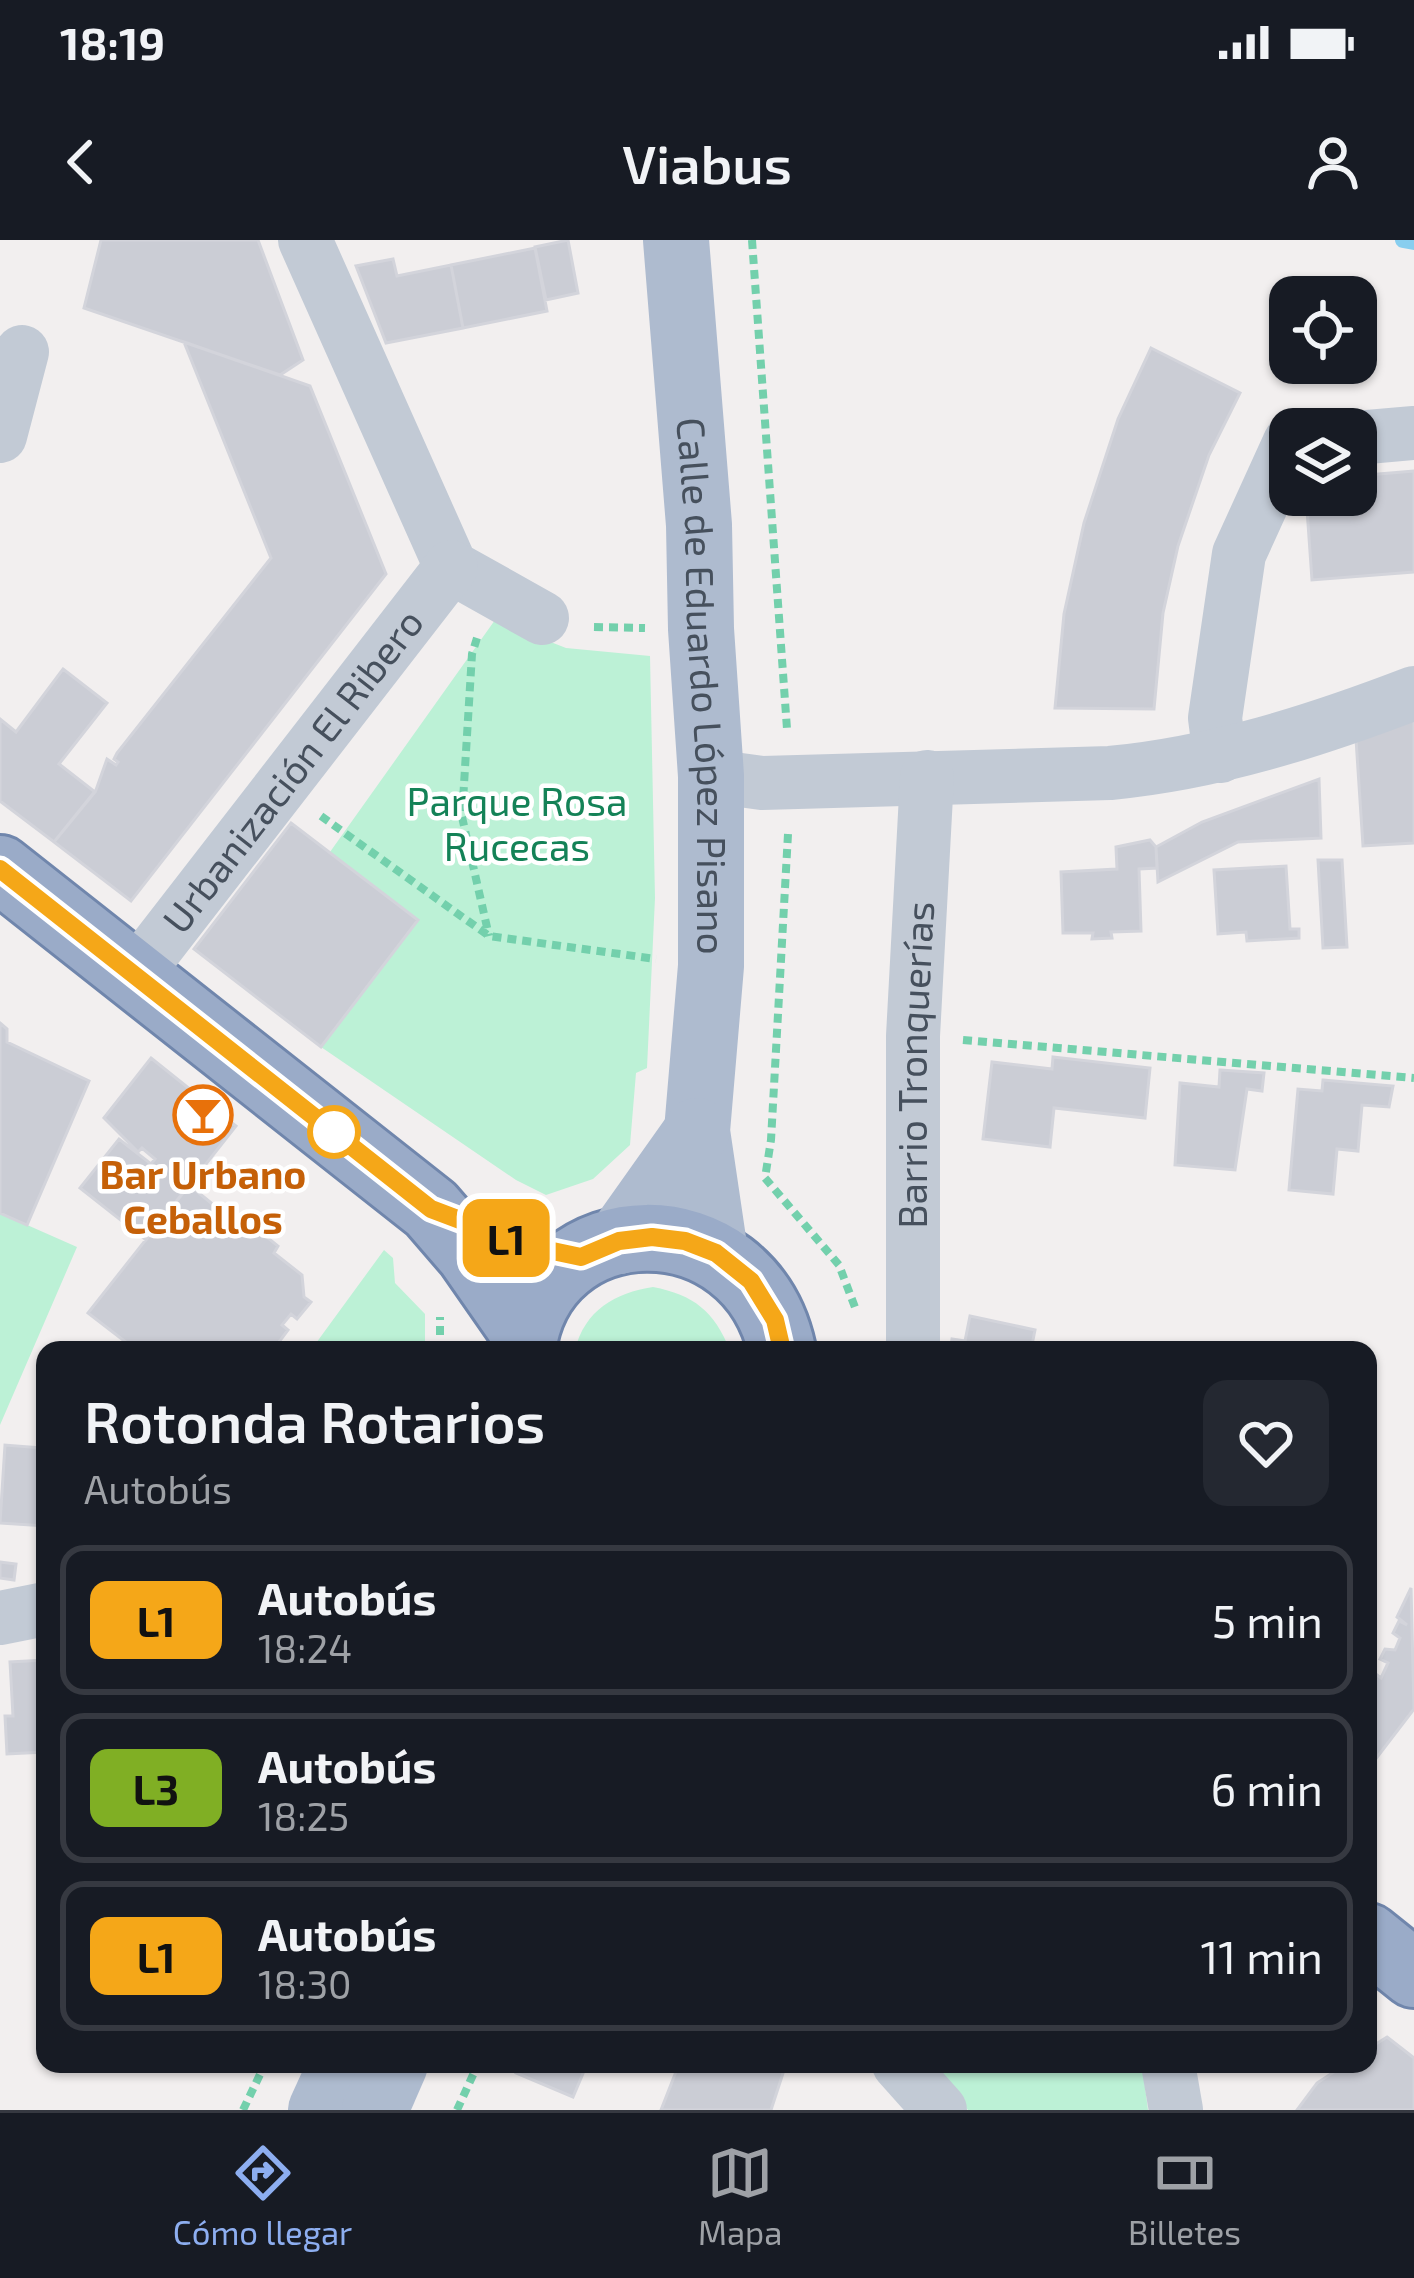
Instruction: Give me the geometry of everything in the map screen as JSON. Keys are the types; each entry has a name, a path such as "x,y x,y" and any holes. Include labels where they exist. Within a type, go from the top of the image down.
{"highway":[{"path":"0,869 431,1209 469,1253 523,1341"},
{"path":"431,1209 529,1246 600,1249 652,1237 685,1241 716,1253 751,1281 775,1320 780,1341"},
{"path":"523,1341 537,1303 556,1277 600,1249"},
{"path":"1377,1944 1414,1974"}],"main road":[{"name":"Calle de Eduardo López Pisano","path":"676,240 699,525 711,776 711,966 697,1131 716,1253"},
{"path":"600,1249 697,1131"},
{"path":"321,2110 338,2073"},
{"path":"375,2110 391,2073"}],"street":[{"path":"304,240 471,579 542,619"},
{"path":"0,436 22,352"},
{"path":"1377,437 1414,434"},
{"path":"1220,756 1215,718 1238,554 1269,487"},
{"name":"Urbanización El Ribero","path":"135,975 280,787 471,579"},
{"path":"711,776 762,783 1162,768 1308,732 1414,693"},
{"name":"Barrio Tronquerías","path":"913,1341 914,1036 927,777"},
{"path":"0,1618 36,1611"},
{"path":"907,2073 940,2110"},
{"path":"1170,2073 1176,2110"}],"path":[{"path":"471,579 472,654 462,817 489,936"},
{"path":"542,619 579,627 701,629"},
{"path":"280,787 489,936 711,966"},
{"path":"914,1036 1414,1078"},
{"path":"243,2110 261,2073"},
{"path":"457,2110 474,2073"}],"green space":[{"name":"Parque Rosa Rucecas","path":"495,620 566,648 650,656 655,898 647,1068 636,1073 630,1145 593,1179 546,1195 516,1180 321,1047 418,920 330,852"},
{"path":"0,1213 77,1247 0,1425"},
{"path":"384,1250 393,1258 395,1283 425,1314 425,1341 318,1341"},
{"path":"653,1287 680,1295 709,1315 725,1341 578,1341 594,1314 626,1294"},
{"path":"933,2073 1143,2073 1148,2110 968,2110"}],"building":[{"path":"101,240 258,240 303,360 280,375 84,308"},
{"path":"568,240 578,293 546,300 535,247"},
{"path":"535,248 547,311 463,328 451,265"},
{"path":"393,259 397,276 451,265 463,328 386,343 356,266"},
{"path":"184,342 310,386 386,574 131,901 54,842 96,790 107,759 116,765 117,753 271,558"},
{"path":"1151,348 1240,393 1209,455 1178,546 1163,613 1154,709 1055,708 1064,614 1084,523 1118,419"},
{"path":"1414,471 1414,572 1312,580 1307,516 1377,516 1377,474"},
{"path":"63,669 107,703 59,764 95,792 54,842 0,801 0,719 16,732"},
{"path":"1414,714 1414,843 1363,846 1356,739"},
{"path":"1319,779 1321,838 1238,842 1158,882 1156,847 1202,822"},
{"path":"291,823 418,920 321,1047 194,949"},
{"path":"1150,840 1156,847 1157,868 1139,869 1141,931 1111,932 1112,938 1092,939 1093,933 1063,933 1061,872 1117,869 1116,847"},
{"path":"1318,860 1342,860 1347,947 1323,948"},
{"path":"1286,866 1290,929 1299,929 1299,938 1247,941 1246,932 1218,934 1214,870"},
{"path":"0,1023 7,1029 7,1042 89,1081 27,1225 0,1213"},
{"path":"1053,1057 1150,1068 1145,1118 1054,1108 1050,1147 983,1139 992,1062 1052,1069"},
{"path":"151,1058 236,1126 146,1240 80,1188 119,1139 151,1164 155,1159 142,1148 138,1152 104,1118"},
{"path":"1220,1070 1264,1073 1262,1091 1247,1089 1235,1170 1175,1165 1180,1083 1219,1087"},
{"path":"1323,1080 1393,1086 1389,1107 1362,1105 1358,1151 1337,1149 1333,1194 1289,1190 1298,1089 1322,1091"},
{"path":"189,1185 242,1228 247,1221 278,1246 274,1253 302,1275 304,1297 311,1302 297,1319 291,1314 282,1325 288,1330 280,1341 124,1341 88,1313"},
{"path":"970,1316 1035,1330 1033,1341 965,1341"},
{"path":"5,1445 36,1448 36,1525 0,1523"},
{"path":"0,1562 16,1564 14,1580 0,1578"},
{"path":"1411,1588 1414,1709 1377,1757 1377,1675 1381,1678 1388,1663 1380,1659 1385,1649 1395,1650 1400,1638 1393,1633 1399,1621 1407,1625 1397,1617"},
{"path":"36,1661 36,1752 7,1754 5,1716 13,1716 10,1662"},
{"path":"1387,2037 1414,2058 1414,2110 1297,2110 1317,2083 1332,2073 1377,2073 1377,2043"},
{"path":"516,2073 583,2073 573,2097"},
{"path":"675,2073 783,2073 771,2110 661,2110"}],"waterway":[{"path":"1403,240 1414,242"}],"bus line":[{"name":"L1","path":"0,869 431,1209 529,1246 581,1257 619,1241 652,1237 685,1241 716,1253 751,1281 775,1320 780,1341"}],"place":[{"name":"Bar Urbano Ceballos","path":"203,1115"}]}
